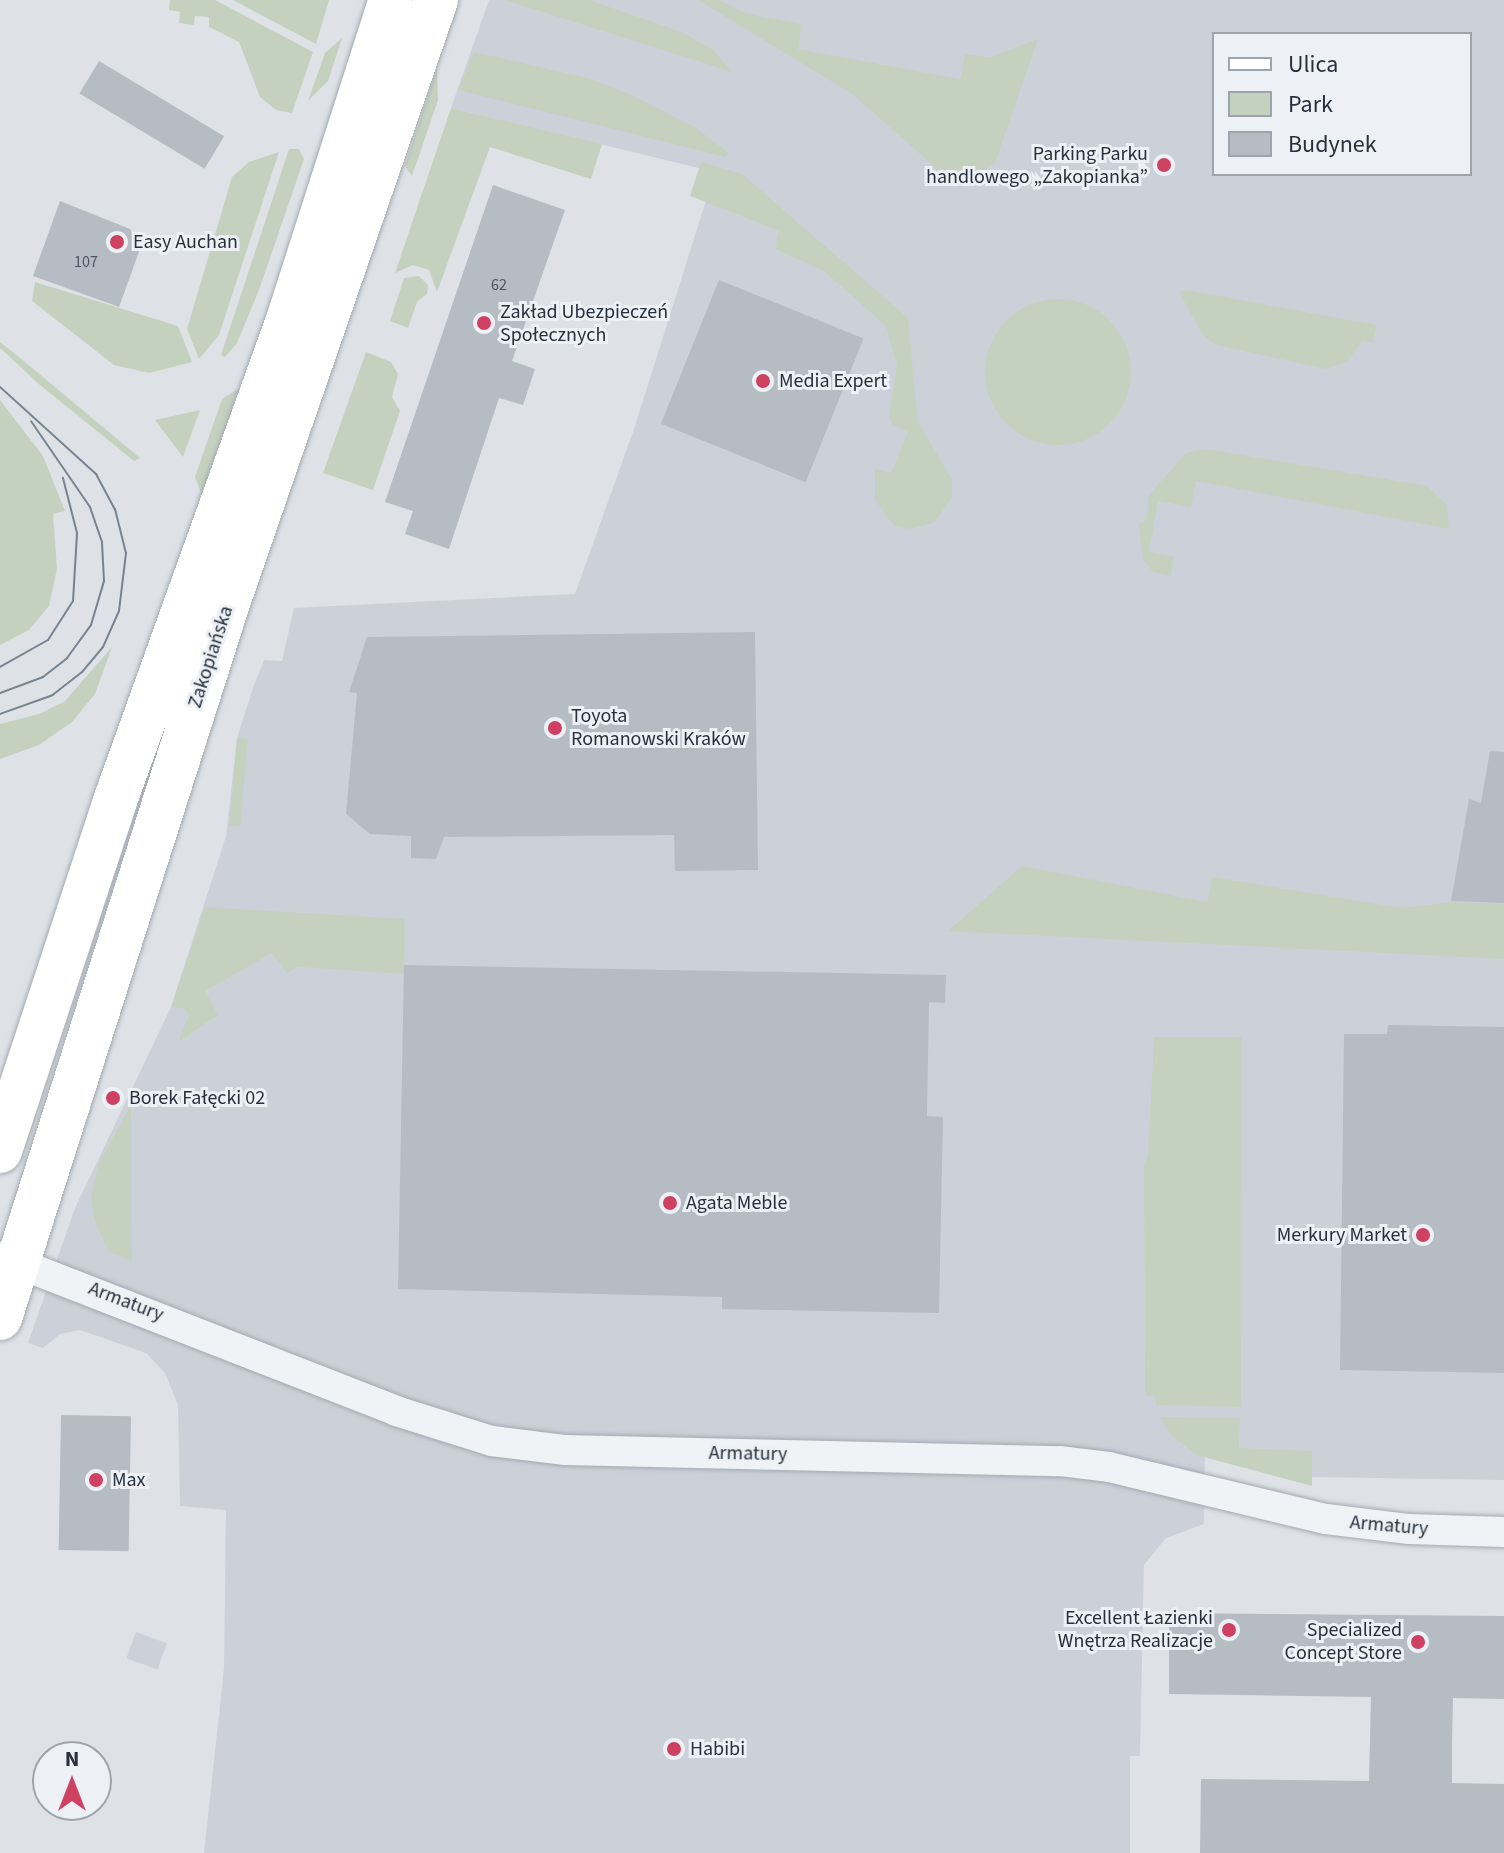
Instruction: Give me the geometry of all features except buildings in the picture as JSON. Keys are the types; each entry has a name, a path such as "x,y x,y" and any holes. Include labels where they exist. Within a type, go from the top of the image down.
{"main road":[{"name":"Zakopiańska","path":"0,1318 9,1259 222,621 395,55 391,0"},
{"name":"Zakopiańska","path":"0,1151 115,801 288,320 395,55 436,0"}],"street":[{"name":"Armatury","path":"9,1259 396,1411 492,1441 565,1450 1059,1461 1109,1467 1326,1519 1409,1529 1504,1532"}],"shaded area":[{"path":"489,0 1504,0 1504,1480 1310,1477 1205,1450 1204,1524 1166,1538 1144,1565 1140,1756 1130,1756 1130,1853 204,1853 224,1668 226,1510 180,1506 178,1405 165,1373 146,1353 80,1330 60,1334 43,1348 28,1343 75,1208 171,1007 226,836 237,738 264,660 282,661 294,608 575,594 634,429 715,172 451,108"},
{"path":"136,1632 167,1643 157,1670 126,1658"}],"green space":[{"path":"170,0 215,0 313,52 292,113 276,110 260,97 239,42 209,27 209,17 195,16 194,25 179,23 180,12 169,10"},
{"path":"233,0 329,0 316,44"},
{"path":"505,0 589,0 682,32 713,50 732,72"},
{"path":"698,0 719,0 745,13 802,24 798,49 960,79 965,54 991,57 1038,39 995,163 963,186 953,183 852,94"},
{"path":"342,38 328,81 308,101 325,53"},
{"path":"474,52 588,78 632,95 696,128 729,153 725,157 458,90"},
{"path":"437,69 438,100 412,176 405,166"},
{"path":"451,108 602,144 591,179 490,147 437,292 429,270 413,265 395,273"},
{"path":"289,149 299,149 304,159 259,290 237,343 225,357 221,355"},
{"path":"279,152 219,335 199,359 187,329 232,177 249,162"},
{"path":"701,162 742,174 908,318 918,422 952,479 952,498 934,523 911,529 894,526 875,500 875,469 891,473 908,432 892,424 889,416 897,365 886,326 824,271 775,249 779,231 690,196"},
{"path":"419,276 428,285 427,294 417,302 408,328 390,321 404,278"},
{"path":"35,282 178,326 192,362 149,373 114,365 32,301"},
{"path":"1186,290 1377,325 1373,343 1362,341 1347,362 1326,369 1216,345 1202,334 1179,292"},
{"path":"1058,299 1086,304 1110,320 1126,344 1131,372 1126,400 1110,424 1086,440 1058,445 1030,440 1006,424 990,400 985,372 990,344 1006,320 1030,304"},
{"path":"0,342 140,458 134,461 40,385 0,348"},
{"path":"366,352 391,362 398,374 392,397 400,411 373,490 323,473"},
{"path":"238,389 242,390 203,498 195,477 222,399"},
{"path":"0,400 43,456 65,511 53,514 57,569 49,606 29,630 0,645"},
{"path":"200,410 183,457 155,420"},
{"path":"1206,449 1427,486 1446,504 1450,529 1196,481 1191,507 1158,501 1149,552 1174,557 1171,576 1153,572 1142,558 1139,523 1146,520 1148,496 1186,453"},
{"path":"112,647 95,694 72,722 39,745 0,759 0,724 39,714 65,701"},
{"path":"237,738 248,739 240,827 229,826"},
{"path":"1022,866 1207,902 1212,877 1402,908 1451,902 1504,904 1504,959 948,931"},
{"path":"205,907 405,919 404,974 298,967 287,973 272,953 205,991 218,1015 178,1042 189,1015 185,1009 171,1007"},
{"path":"1154,1037 1242,1037 1241,1407 1157,1405 1155,1397 1145,1395 1144,1164 1148,1156"},
{"path":"131,1104 132,1261 108,1251 94,1219 91,1197 98,1165"},
{"path":"1160,1417 1240,1418 1239,1448 1312,1451 1312,1486 1196,1455 1170,1434"}],"tram line":[{"path":"0,387 96,474 115,509 126,553 119,611 103,647 82,672 53,695 0,714"},
{"path":"0,693 43,677 67,658 91,625 104,581 102,542 90,507 31,421"},
{"path":"0,667 48,640 73,601 77,533 63,478"}],"place":[{"name":"Parking Parku handlowego „Zakopianka”","path":"1164,165"},
{"name":"Easy Auchan","path":"117,242"},
{"name":"Zakład Ubezpieczeń Społecznych","path":"484,323"},
{"name":"Media Expert","path":"763,381"},
{"name":"Toyota Romanowski Kraków","path":"555,728"},
{"name":"Borek Fałęcki 02","path":"113,1098"},
{"name":"Agata Meble","path":"670,1203"},
{"name":"Merkury Market","path":"1423,1235"},
{"name":"Max","path":"96,1480"},
{"name":"Excellent Łazienki Wnętrza Realizacje","path":"1229,1630"},
{"name":"Specialized Concept Store","path":"1418,1642"},
{"name":"Habibi","path":"674,1749"}]}
